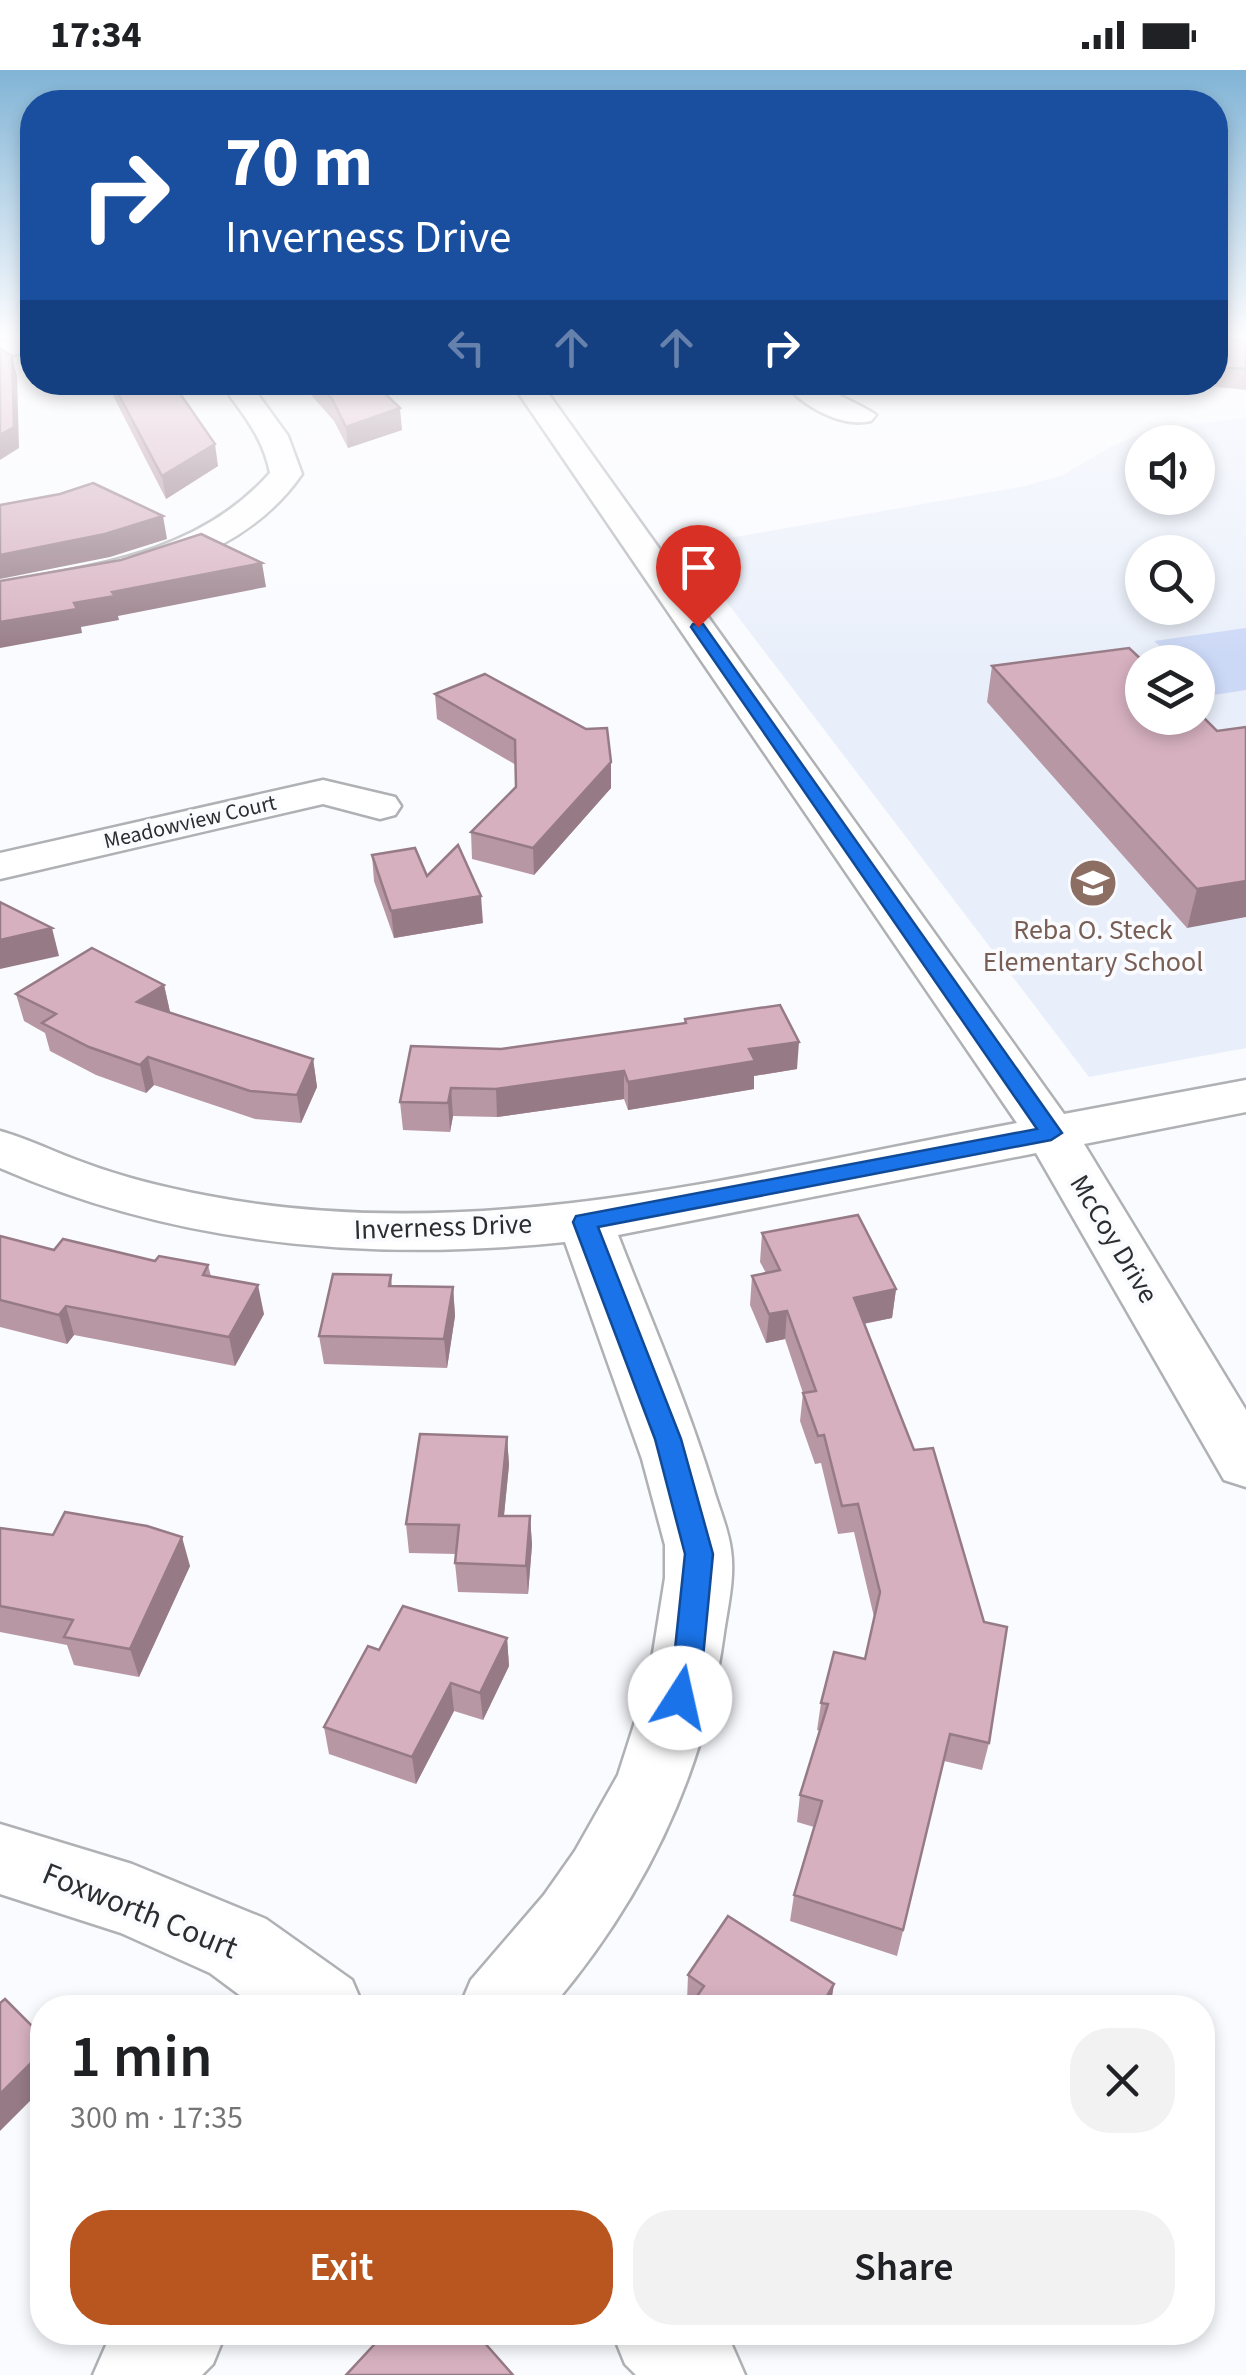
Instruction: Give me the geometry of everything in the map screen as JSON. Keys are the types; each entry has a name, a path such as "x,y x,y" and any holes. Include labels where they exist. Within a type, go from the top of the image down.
{"street":[{"path":"0,593 158,559 204,542 250,516 286,474 279,445"},
{"name":"McCoy Drive","path":"569,445 1051,1133 1246,1462"},
{"name":"Meadowview Court","path":"0,866 323,792 380,806"},
{"name":"Inverness Drive","path":"0,1148 108,1191 229,1218 316,1229 438,1230 584,1222 1246,1096"},
{"path":"510,1995 586,1904 652,1788 673,1729 688,1668 699,1554 668,1439 584,1222"},
{"name":"Foxworth Court","path":"0,1860 54,1873 132,1900 238,1946 306,1995"},
{"path":"139,2375 169,2345"},
{"path":"670,2345 699,2375"}],"shaded area":[{"name":"Reba O. Steck Elementary School","path":"1125,445 1125,515 1215,515 1215,445 1246,445 1246,1048 1089,1077 684,546 1025,486 1063,475 1110,447"},
{"path":"1246,628 1246,690 1215,695 1215,645 1159,645 1154,641"}],"building":[{"path":"145,445 214,445 162,476"},
{"path":"93,483 163,516 105,534 0,555 0,505 60,494"},
{"path":"201,534 262,563 112,592 115,596 74,603 77,609 0,622 0,581 121,560"},
{"path":"1125,649 1125,735 1215,735 1215,729 1246,727 1246,881 1197,889 992,666"},
{"path":"485,674 586,729 607,728 611,762 533,848 471,832 516,787 515,740 435,694"},
{"path":"458,845 481,896 391,911 372,855 415,848 427,876"},
{"path":"0,902 52,928 0,940"},
{"path":"92,948 164,985 137,1002 313,1059 297,1095 250,1091 148,1057 140,1065 89,1047 42,1023 56,1014 16,994"},
{"path":"780,1005 799,1042 749,1049 755,1061 628,1082 624,1071 496,1089 451,1088 448,1103 400,1102 411,1046 501,1049 686,1023 685,1019"},
{"path":"858,1215 896,1289 854,1298 914,1450 933,1448 984,1622 1007,1627 989,1743 950,1734 903,1930 794,1895 822,1801 800,1795 828,1704 821,1703 834,1652 865,1659 880,1592 858,1504 842,1506 824,1435 818,1436 803,1393 816,1391 787,1311 769,1314 752,1276 780,1270 762,1233"},
{"path":"0,1236 54,1250 63,1239 155,1261 159,1256 208,1265 203,1275 258,1285 229,1337 66,1306 59,1315 0,1300"},
{"path":"333,1274 391,1275 389,1286 453,1287 444,1339 319,1336"},
{"path":"420,1434 507,1437 499,1516 530,1516 526,1566 455,1563 459,1525 406,1524"},
{"path":"65,1512 147,1526 182,1537 130,1649 64,1637 73,1620 0,1606 0,1528 53,1535"},
{"path":"403,1606 507,1638 480,1693 451,1683 412,1757 324,1727 368,1646 379,1650"},
{"path":"728,1916 834,1984 828,1995 698,1995 704,1986 688,1975"},
{"path":"5,1999 30,2024 30,2064 0,2094 0,2003"},
{"path":"374,2345 486,2345 513,2375 346,2375"}],"place":[{"name":"Reba O. Steck Elementary School","path":"1093,883"}],"route":[{"path":"680,1698 688,1668 699,1554 668,1439 584,1222 1051,1133 698,627"}]}
